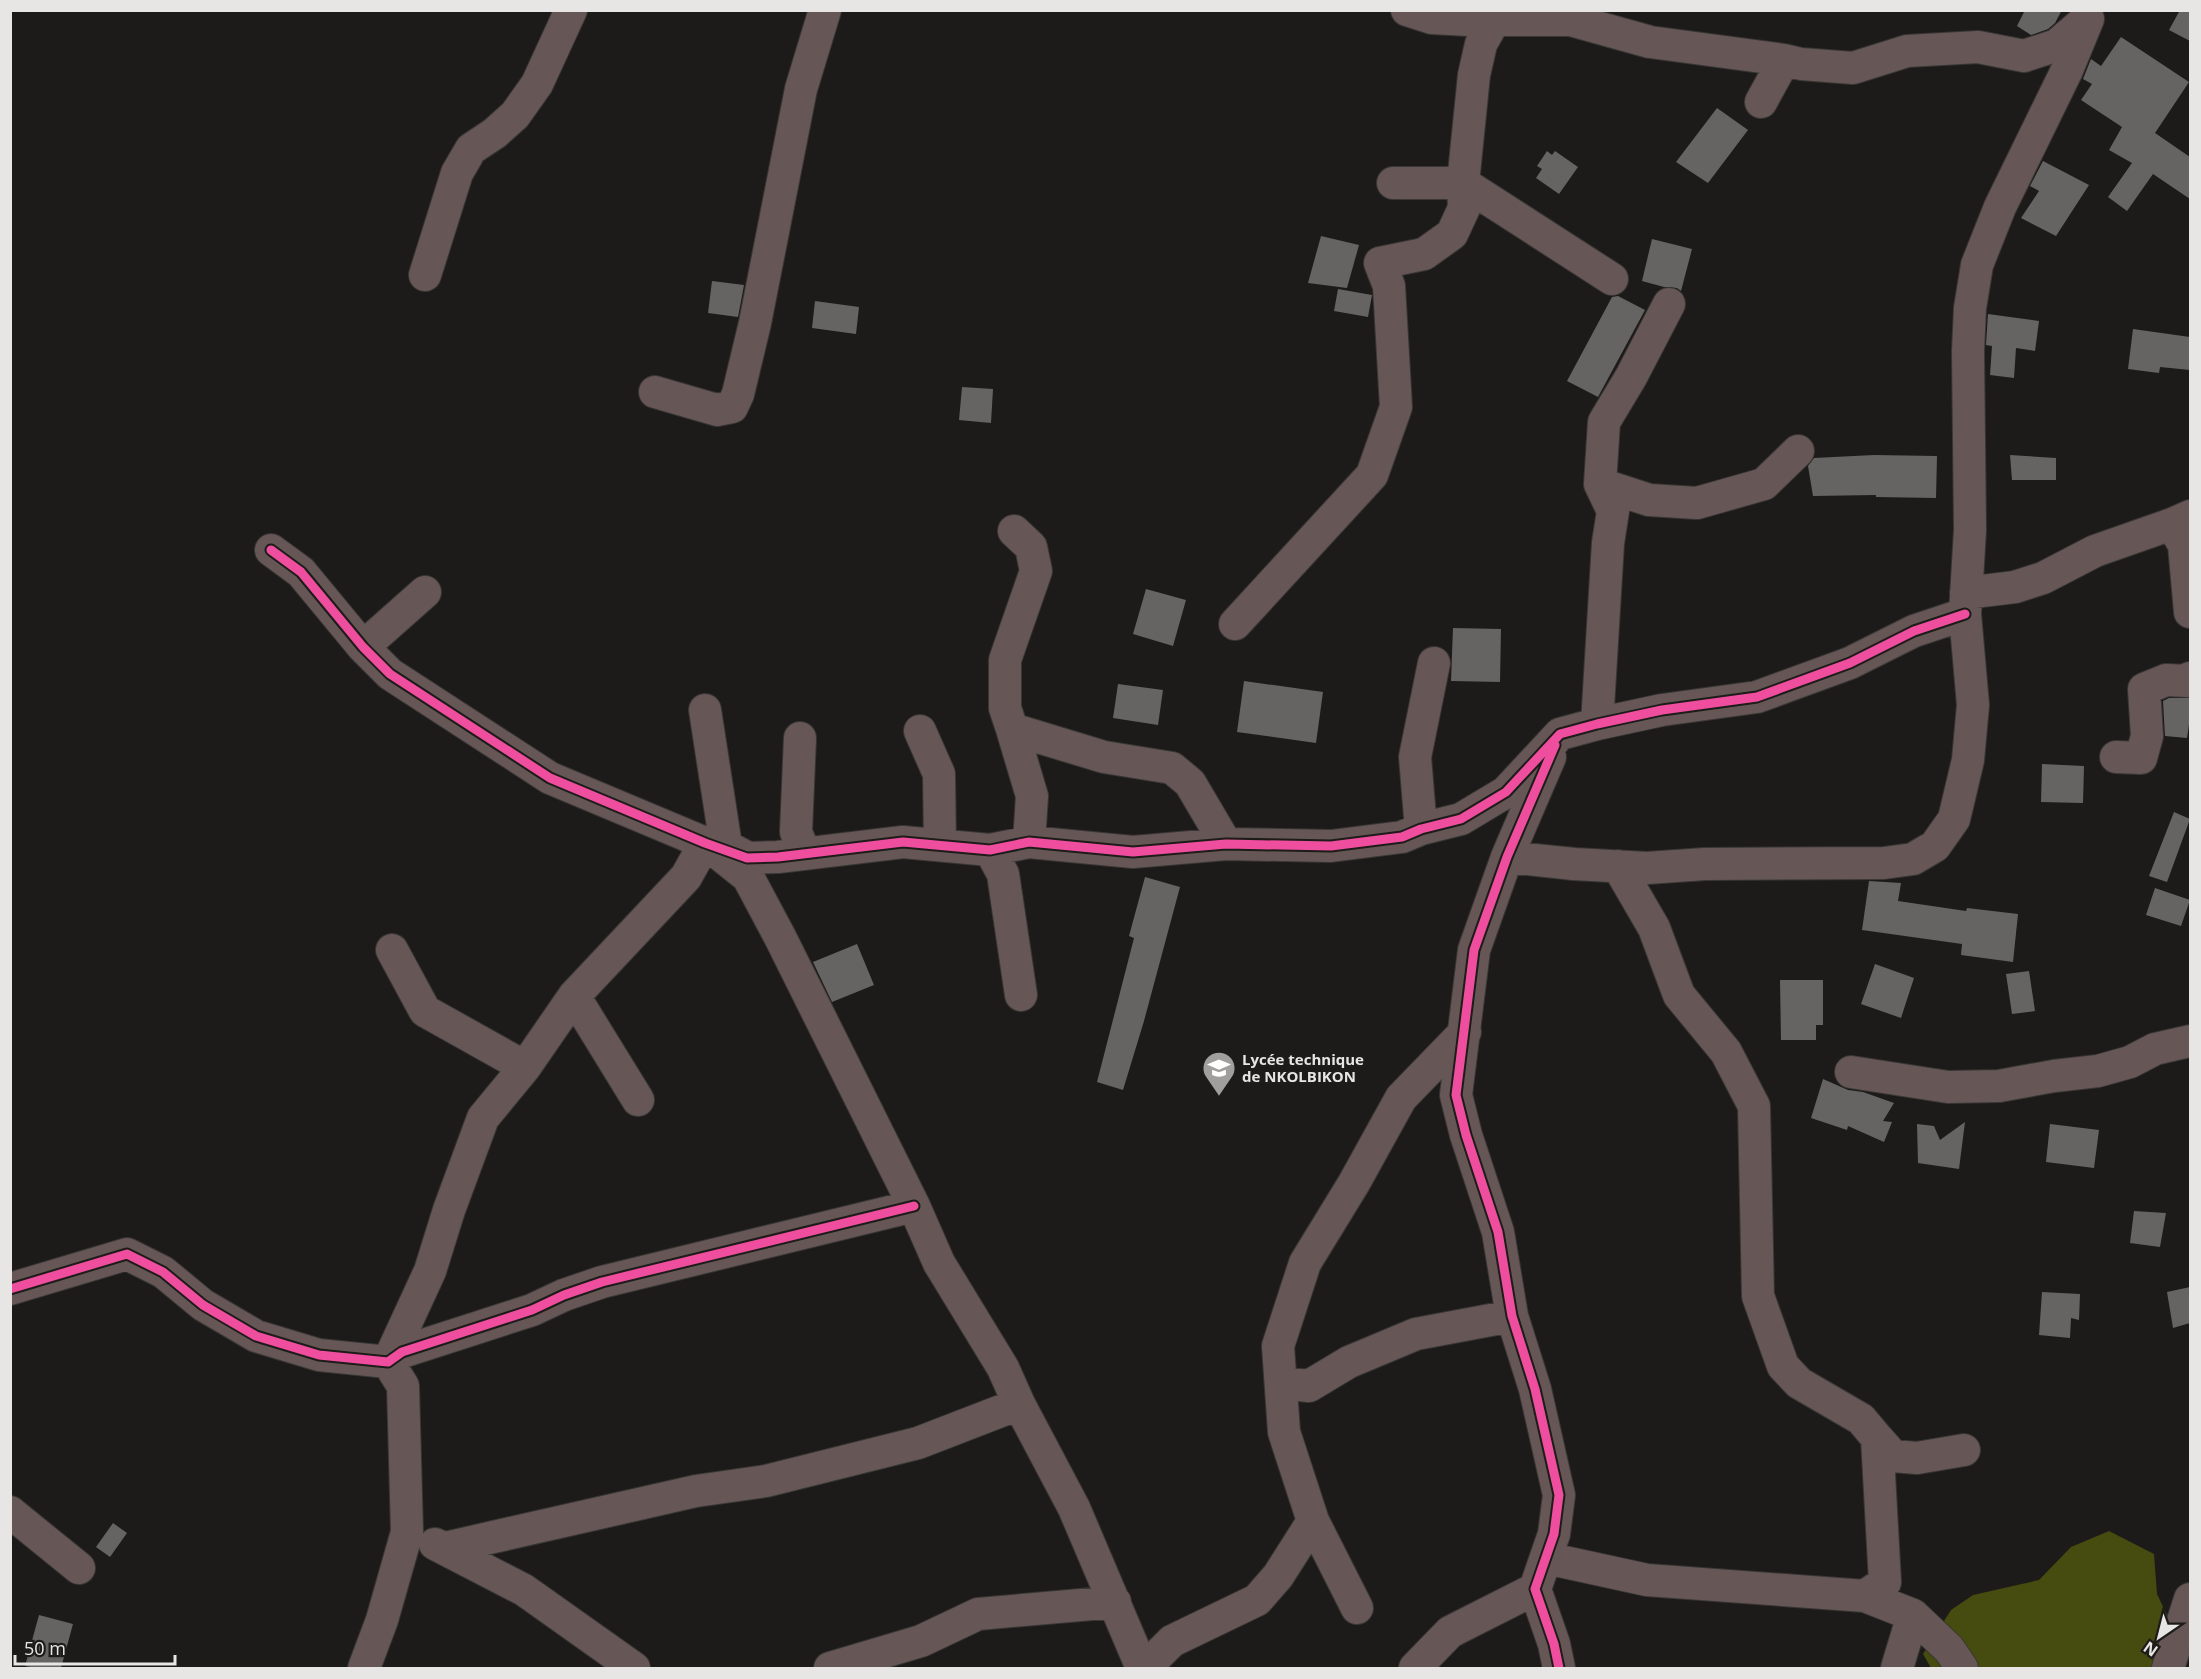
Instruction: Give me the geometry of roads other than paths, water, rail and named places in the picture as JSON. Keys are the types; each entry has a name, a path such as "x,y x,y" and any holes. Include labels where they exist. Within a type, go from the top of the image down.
{"street":[{"path":"425,275 457,173 471,149 516,115 537,84 571,10"},
{"path":"655,392 717,410 732,407 735,401 755,323 801,89 825,10"},
{"path":"1407,10 1432,18 1494,21 1571,15 1650,42 1801,64 1853,68 1907,51 1978,47 2024,56 2057,45 2090,15"},
{"path":"1507,857 1647,868 1705,864 1884,863 1913,859 1935,846 1954,819 1968,760 1973,705 1965,604 1970,530 1968,351 1970,308 1977,264 2000,207 2067,70 2090,15"},
{"path":"1235,624 1372,475 1396,407 1389,286 1380,263 1424,254 1452,234 1464,208 1463,183 1474,75 1481,44 1494,21"},
{"path":"1761,102 1784,60"},
{"path":"1393,183 1463,183 1612,279"},
{"path":"1597,724 1608,543 1613,511 1600,484 1604,422 1669,304"},
{"path":"1600,484 1649,500 1697,503 1764,484 1798,451"},
{"path":"272,550 301,572 363,647 390,674 550,778 705,843 747,858 778,857 903,842 990,850 1029,842 1132,852 1226,844 1331,846 1402,837 1421,829 1461,819 1506,792 1560,734 1662,710 1757,698 1850,663 1965,604 2043,578 2096,551 2181,520 2190,612"},
{"path":"1014,531 1031,548 1036,571 1005,660 1005,708 1032,796 1029,842"},
{"path":"363,647 425,592"},
{"path":"1421,829 1415,757 1434,663"},
{"path":"2116,757 2141,758 2147,736 2144,689 2166,680 2188,681 2190,678"},
{"path":"705,710 726,846 747,858"},
{"path":"1012,729 1104,757 1172,768 1190,783 1226,844"},
{"path":"920,731 939,774 940,845"},
{"path":"1559,1668 1554,1644 1535,1589 1554,1534 1559,1495 1535,1389 1512,1316 1498,1232 1466,1135 1456,1095 1466,1032 1474,950 1507,857 1560,734"},
{"path":"800,738 796,832 805,854"},
{"path":"388,1362 430,1271 449,1210 483,1118 525,1067 574,996 686,877 705,843"},
{"path":"705,843 748,877 914,1206 939,1263 1003,1368 1019,1404 1074,1508 1143,1668 1172,1641 1257,1600 1278,1576 1314,1521"},
{"path":"990,850 1003,874 1021,995"},
{"path":"1618,866 1654,928 1679,995 1726,1052 1754,1106 1758,1296 1783,1366 1799,1383 1861,1419 1893,1455 1917,1458 1964,1450"},
{"path":"392,950 425,1011 525,1067"},
{"path":"574,996 638,1100"},
{"path":"1357,1608 1314,1521 1284,1432 1278,1346 1305,1263 1354,1183 1401,1098 1466,1032"},
{"path":"1851,1072 1948,1087 1999,1086 2098,1071 2130,1062 2154,1049 2190,1041"},
{"path":"10,1289 127,1254 163,1272 203,1305 256,1336 320,1355 388,1362 402,1352 532,1310 564,1295 602,1282 914,1206"},
{"path":"1281,1383 1309,1386 1349,1362 1416,1335 1512,1316"},
{"path":"364,1668 382,1620 407,1532 403,1386 388,1362"},
{"path":"445,1548 696,1491 766,1481 836,1464 918,1443 1019,1404"},
{"path":"1865,1596 1885,1582 1877,1438"},
{"path":"10,1512 79,1568"},
{"path":"407,1532 445,1548 524,1590 634,1668"},
{"path":"1546,1558 1647,1580 1865,1596 1913,1615 1949,1649 1962,1668"},
{"path":"1415,1668 1450,1632 1535,1589"},
{"path":"830,1668 921,1641 978,1614 1115,1602"},
{"path":"2168,1668 2189,1607"},
{"path":"1897,1668 1913,1615"}],"place":[{"name":"Lycée technique de NKOLBIKON","path":"1219,1097"}]}
